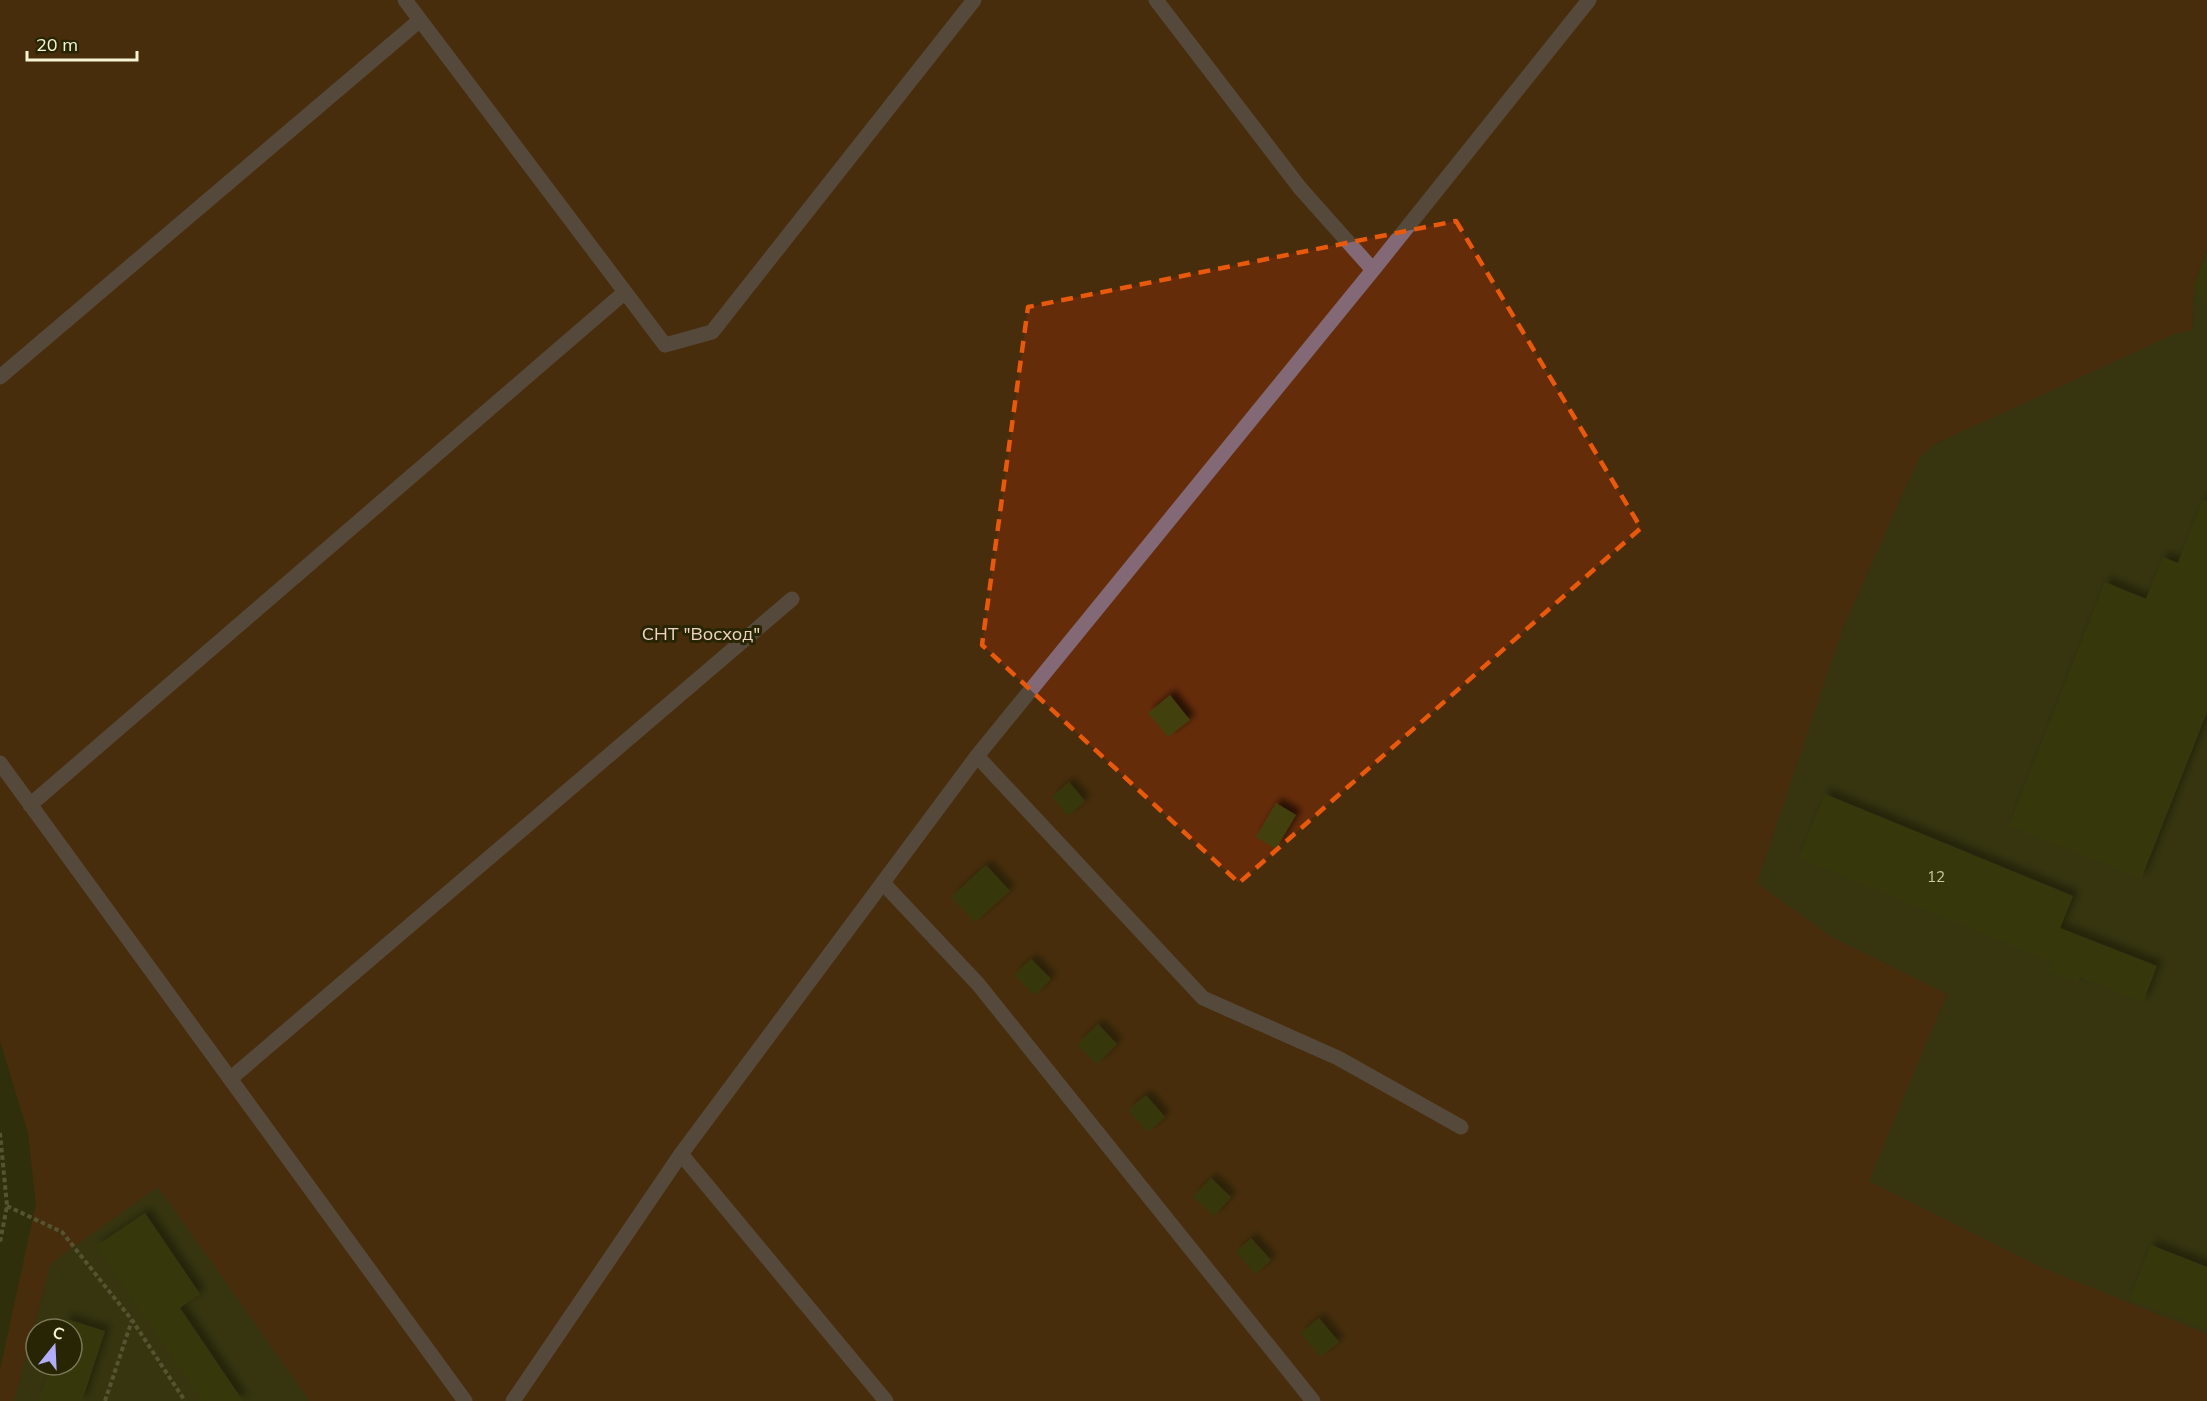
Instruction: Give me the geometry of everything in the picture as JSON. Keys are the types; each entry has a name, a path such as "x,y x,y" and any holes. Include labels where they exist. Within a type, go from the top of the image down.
{"lane":[{"path":"405,0 665,345 712,332 974,0"},
{"path":"1156,0 1300,188 1373,270"},
{"path":"513,1401 681,1154 977,756 1373,270 1589,0"},
{"path":"0,377 420,20"},
{"path":"30,805 625,292"},
{"path":"230,1079 792,599"},
{"path":"977,756 1203,998 1338,1058 1461,1127"},
{"path":"0,764 465,1401"},
{"path":"883,883 978,984 1313,1401"},
{"path":"681,1154 885,1401"}],"path":[{"path":"0,1133 7,1206 0,1242"},
{"path":"7,1206 62,1232 132,1320 185,1401"},
{"path":"105,1401 132,1320"}],"highlighted area":[{"path":"1456,221 1641,528 1239,883 982,645 1028,307"}],"shaded area":[{"path":"2207,251 2207,1334 2041,1267 1868,1181 1947,994 1832,937 1757,883 1842,630 1919,458 1935,444 2175,334 2192,330 2194,286"},
{"path":"158,1187 310,1401 14,1401 24,1364 24,1377 84,1377 84,1317 37,1317 51,1263"}],"green space":[{"name":"СНТ \"Восход\"","path":"0,0 2207,0 2207,251 2194,286 2192,330 2175,334 1935,444 1919,458 1842,630 1757,883 1832,937 1947,994 1869,1181 2041,1267 2207,1334 2207,1401 310,1401 158,1187 51,1263 37,1317 24,1317 24,1364 14,1401 0,1401 0,1370 36,1204 28,1133 0,1041"}],"building":[{"path":"2207,251 2207,309 2194,286"},
{"path":"2203,500 2207,501 2207,712 2141,879 2009,826 2105,582 2146,599 2163,557 2178,563"},
{"path":"1170,695 1190,720 1168,737 1148,713"},
{"path":"1069,782 1085,801 1068,816 1052,797"},
{"path":"1825,794 2073,896 2060,928 2157,966 2143,1002 2080,977 2078,983 2049,971 2052,962 1799,858"},
{"path":"1276,803 1296,815 1276,849 1256,837"},
{"path":"986,865 1010,891 975,922 951,897"},
{"path":"1031,959 1051,979 1035,995 1014,975"},
{"path":"1098,1024 1117,1044 1097,1064 1077,1045"},
{"path":"1146,1095 1165,1117 1148,1132 1128,1110"},
{"path":"1211,1178 1231,1197 1214,1216 1193,1197"},
{"path":"145,1213 200,1294 180,1308 243,1401 202,1401 96,1246"},
{"path":"1251,1238 1271,1260 1255,1274 1236,1252"},
{"path":"2151,1245 2207,1267 2207,1329 2130,1299"},
{"path":"1319,1318 1339,1342 1320,1357 1301,1333"},
{"path":"84,1325 105,1331 82,1401 39,1401 47,1377 84,1377"}]}
